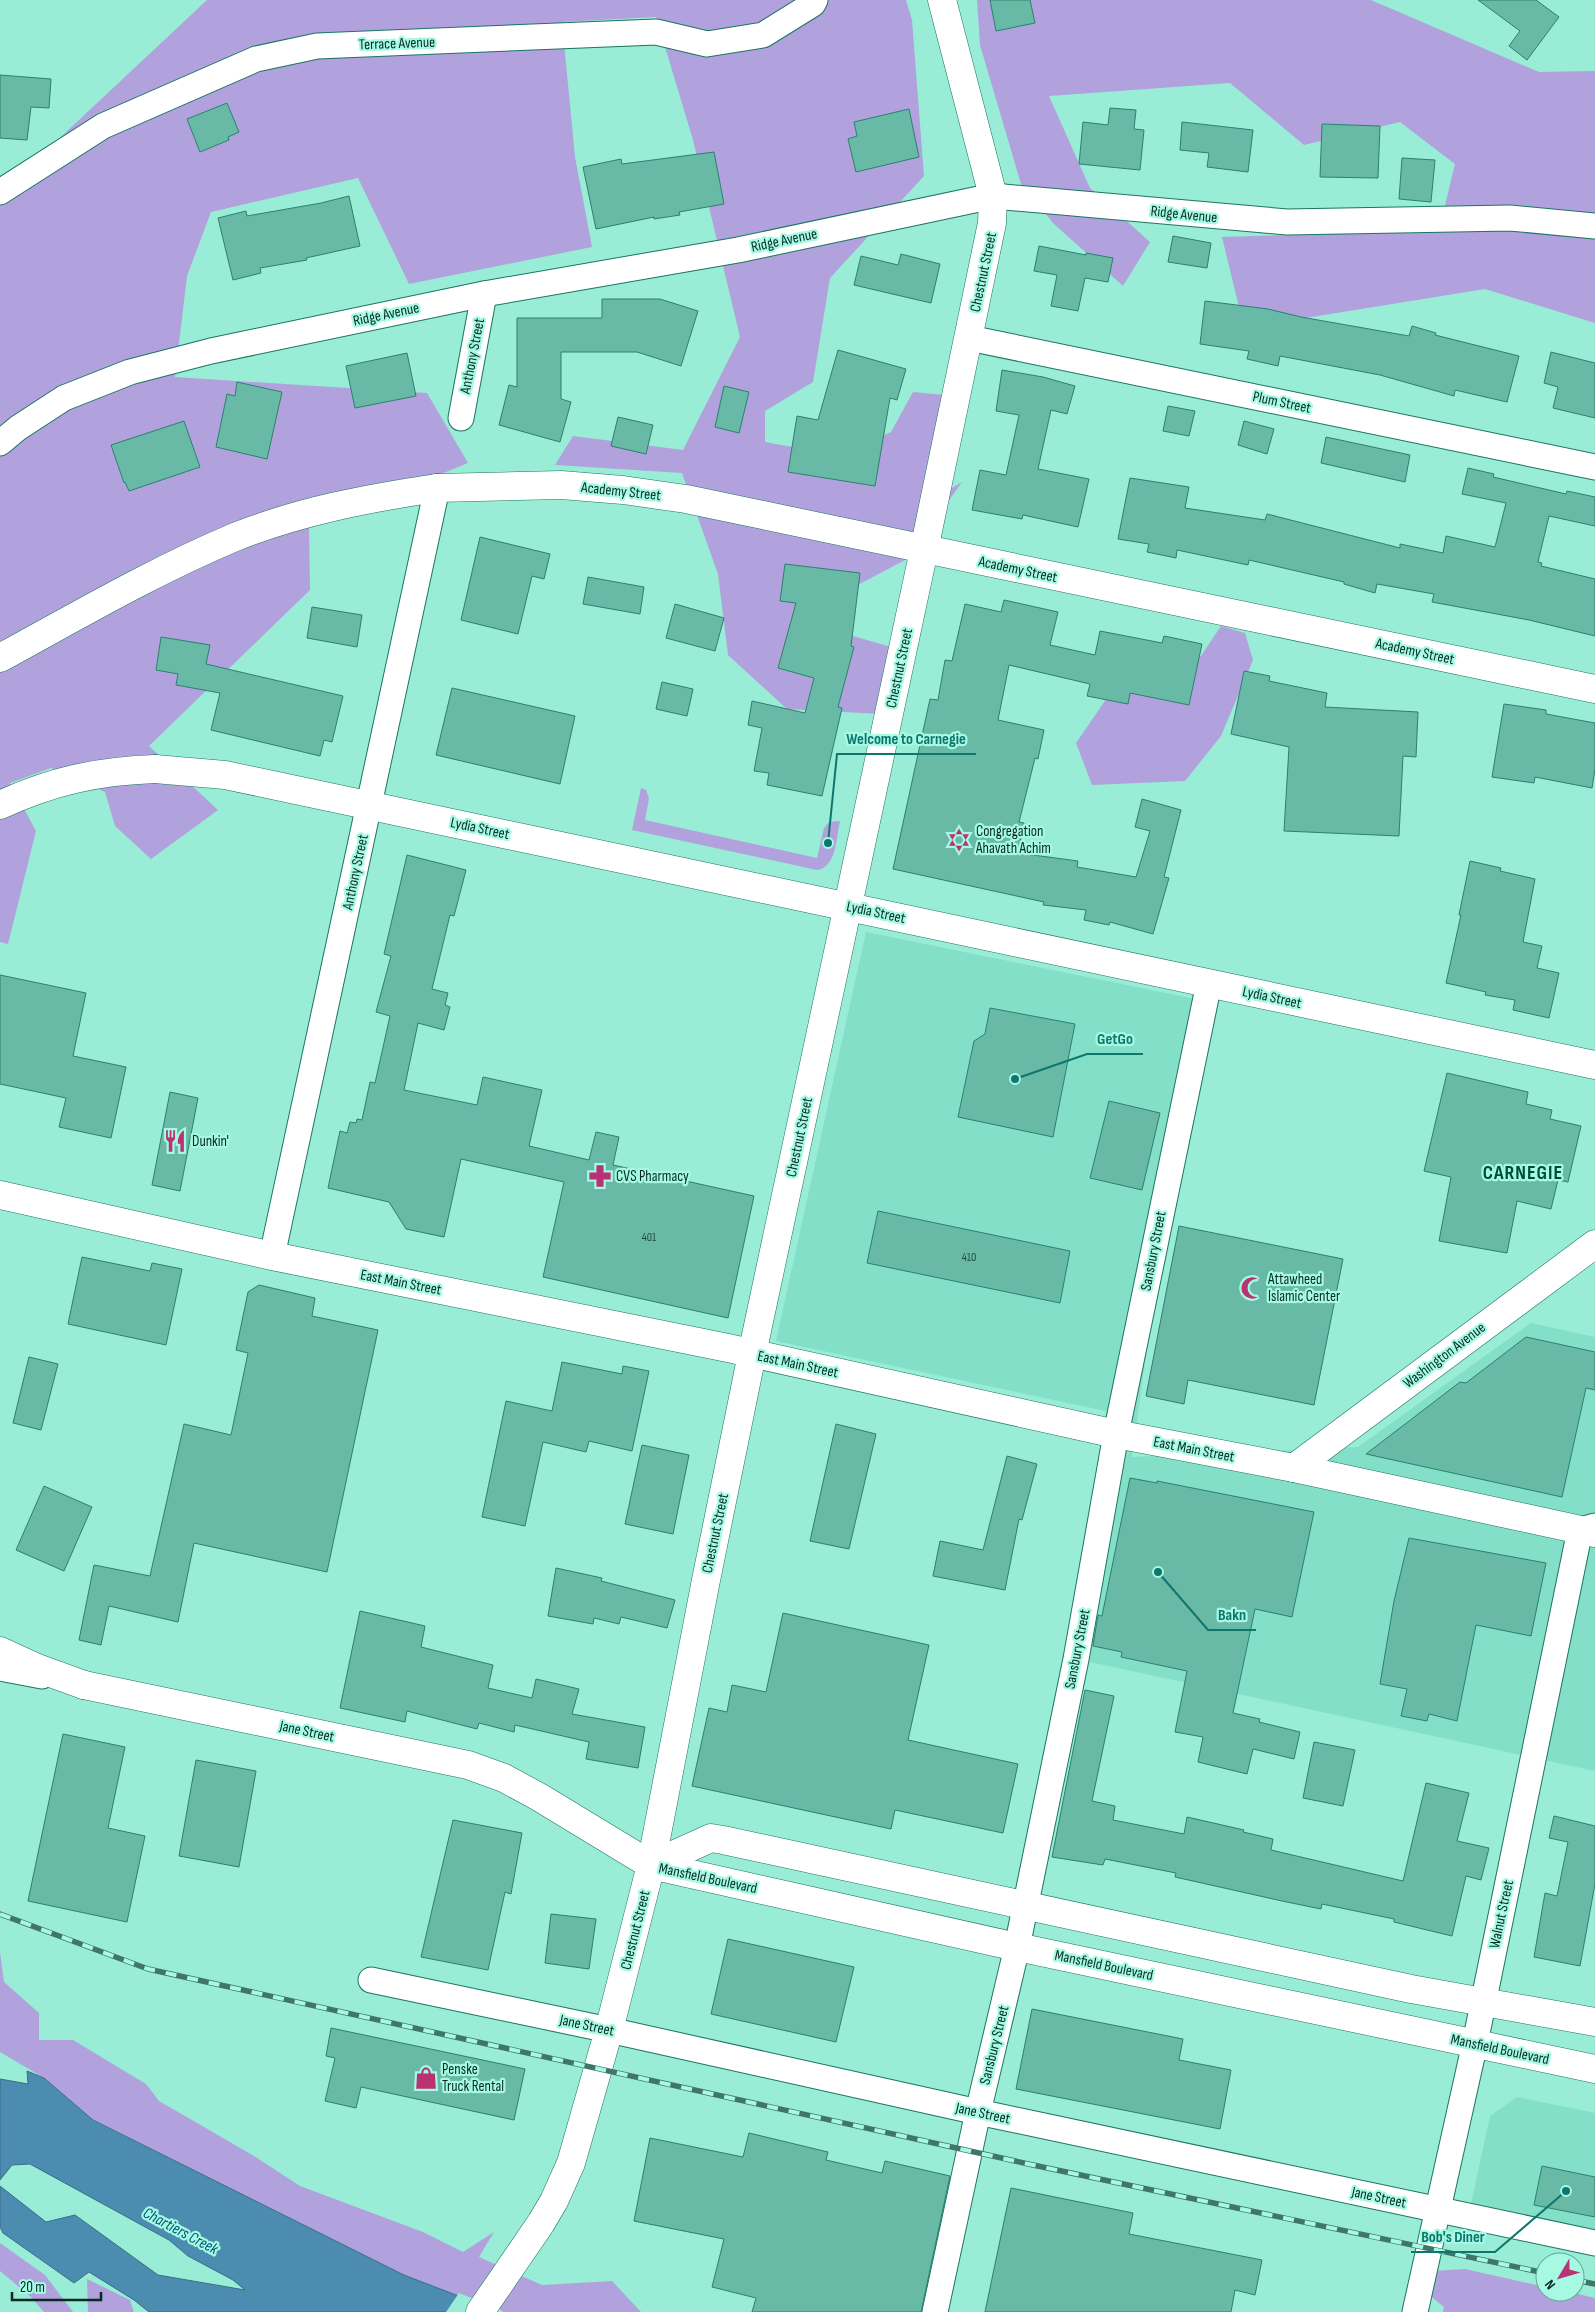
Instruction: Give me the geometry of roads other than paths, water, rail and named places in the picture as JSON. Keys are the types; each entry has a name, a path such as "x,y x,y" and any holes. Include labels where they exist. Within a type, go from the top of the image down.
{"main road":[{"name":"Chestnut Street","path":"480,2312 554,2201 571,2163 609,2030 651,1865 752,1354 849,906 992,224 993,196 942,0"},
{"name":"Academy Street","path":"0,658 138,583 237,537 337,506 437,488 561,485 623,490 686,499 1595,689"},
{"name":"Lydia Street","path":"0,805 54,783 87,775 122,770 156,769 225,775 849,906 1595,1066"},
{"name":"East Main Street","path":"0,1195 272,1256 752,1354 1116,1434 1294,1468 1590,1530"},
{"name":"Washington Avenue","path":"1294,1468 1595,1244"},
{"path":"0,1651 37,1668 84,1685"},
{"name":"Jane Street","path":"84,1685 468,1765 504,1778 539,1797 651,1865"},
{"name":"Mansfield Boulevard","path":"651,1865 711,1838 1411,1989 1595,2022"},
{"name":"Mansfield Boulevard","path":"651,1865 1018,1947 1595,2069"}],"street":[{"name":"Terrace Avenue","path":"0,192 103,126 256,59 317,46 656,32 707,44 763,35 813,4 815,0"},
{"name":"Ridge Avenue","path":"0,443 18,428 64,398 130,372 211,351 484,294 738,250 993,196 1287,222 1510,218 1595,226"},
{"name":"Anthony Street","path":"461,418 484,294"},
{"name":"Plum Street","path":"969,338 1595,466"},
{"name":"Anthony Street","path":"272,1256 437,488"},
{"name":"Sansbury Street","path":"935,2312 978,2112 1018,1947 1076,1659 1116,1434 1210,983"},
{"name":"Walnut Street","path":"1415,2312 1475,2043 1482,2002 1590,1530"},
{"name":"Jane Street","path":"0,1668 84,1685"},
{"name":"Jane Street","path":"371,1980 609,2030 978,2112 1595,2243"}],"water":[{"name":"Chartiers Creek","path":"27,2071 44,2078 93,2120 404,2275 500,2312 149,2312 134,2300 89,2272 74,2283 3,2233 0,2227 0,2186 46,2222 75,2215 158,2275 245,2290 233,2280 188,2256 169,2240 30,2164 12,2165 0,2180 0,2079 28,2084"}],"railway":[{"path":"0,1914 148,1969 1033,2165 1535,2271"},
{"path":"1585,2282 1595,2284"}],"place":[{"name":"Congregation Ahavath Achim","path":"959,840"},
{"name":"Welcome to Carnegie","path":"828,843"},
{"name":"GetGo","path":"1015,1079"},
{"name":"Dunkin'","path":"175,1141"},
{"name":"CVS Pharmacy","path":"600,1176"},
{"name":"Attawheed Islamic Center","path":"1252,1288"},
{"name":"Bakn","path":"1158,1572"},
{"name":"Penske Truck Rental","path":"426,2078"},
{"name":"Bob's Diner","path":"1566,2191"}],"district":[{"name":"CARNEGIE","path":"1523,1172"}]}
